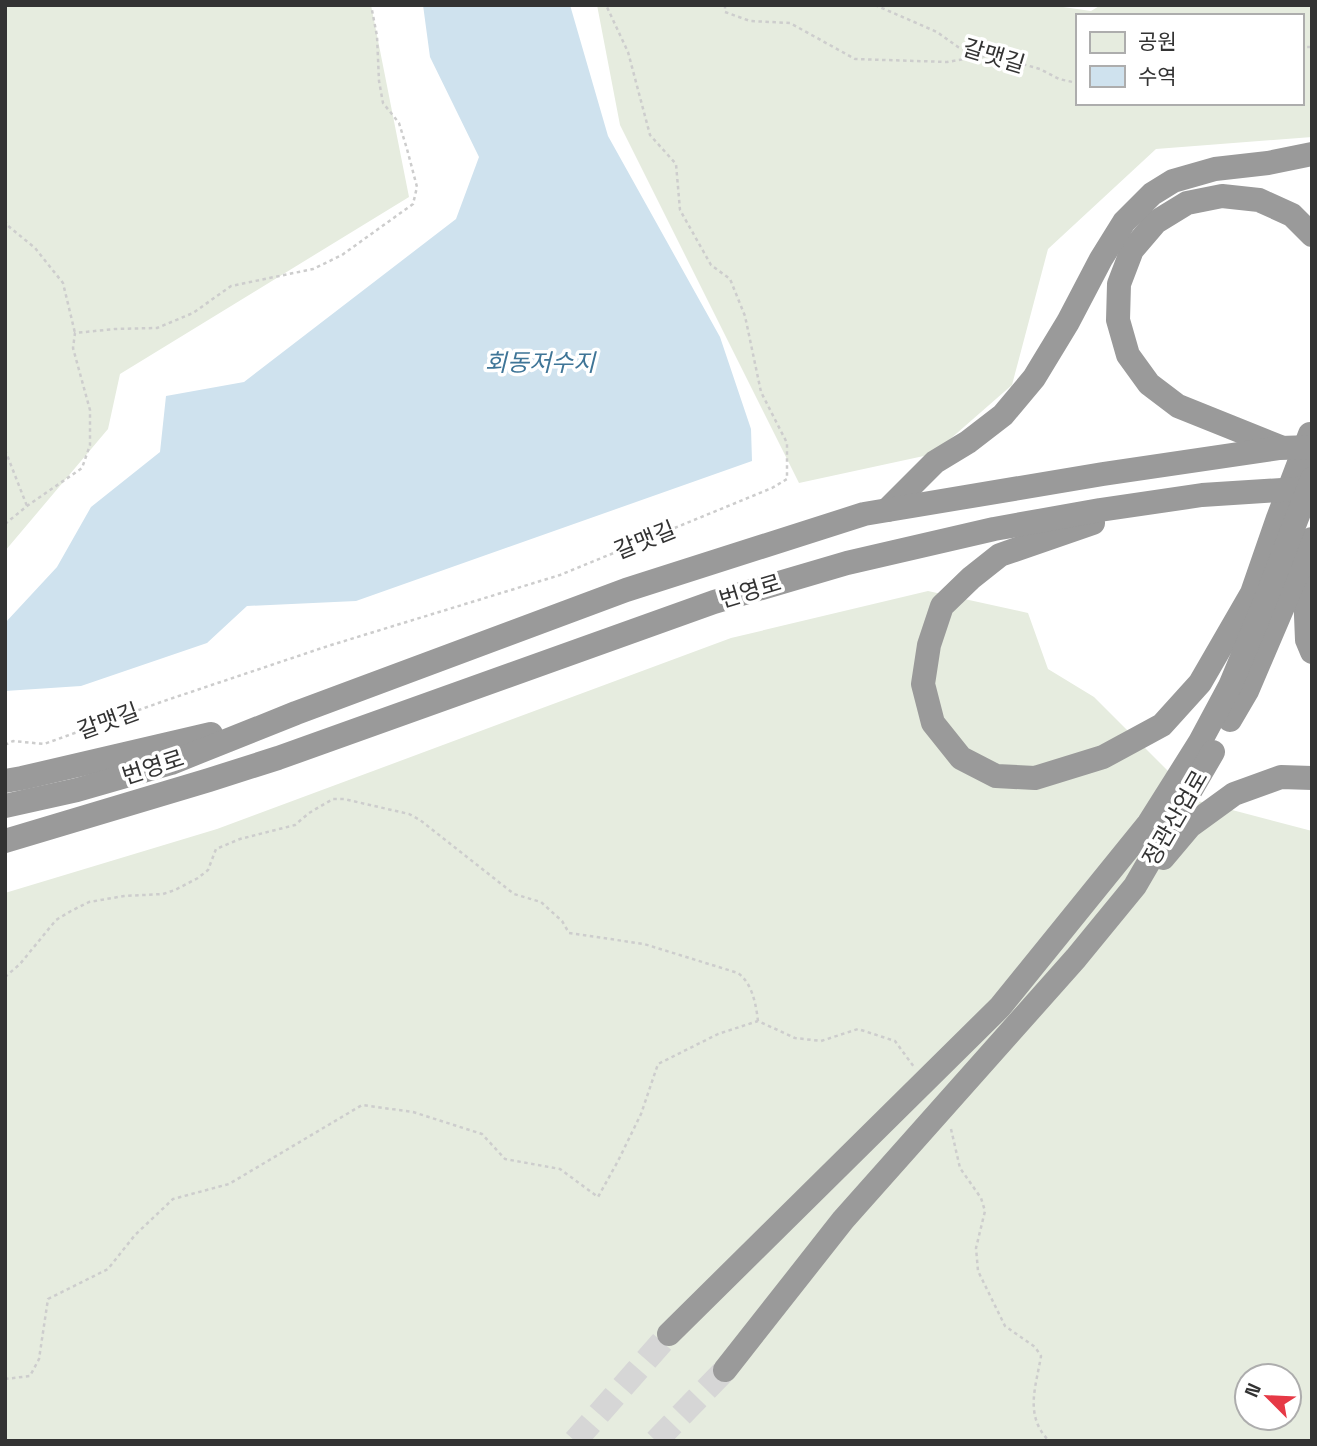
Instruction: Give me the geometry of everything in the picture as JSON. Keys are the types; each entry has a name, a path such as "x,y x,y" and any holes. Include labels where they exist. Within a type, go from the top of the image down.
{"highway":[{"path":"887,510 934,462 968,442 1003,415 1034,378 1069,322 1101,259 1124,222 1152,194 1173,181 1215,169 1268,163 1312,154"},
{"path":"1280,448 1178,406 1149,384 1128,355 1118,320 1119,284 1132,250 1156,222 1187,203 1222,195 1259,200 1292,215 1312,235"},
{"path":"1312,430 1297,535 1307,640 1312,652"},
{"name":"번영로","path":"5,806 77,790 171,763 296,713 626,590 863,514 1103,474 1280,448 1312,447"},
{"name":"정관산업로","path":"725,1370 843,1220 1076,958 1135,886 1247,691 1312,479"},
{"name":"번영로","path":"5,841 291,753 714,602 847,563 993,529 1157,502 1202,495 1312,490"},
{"path":"1157,502 1000,555 942,606 929,645 923,684 933,723 961,758 996,776 1035,778 1102,757 1162,725 1200,683 1252,593 1297,535"},
{"name":"정관산업로","path":"669,1334 1000,1007 1149,823 1200,743 1230,686 1297,535"},
{"path":"1179,775 1252,593"},
{"name":"번영로","path":"5,781 296,713"},
{"path":"1135,886 1190,827 1234,794 1281,778 1312,778"},
{"name":"번영로","path":"5,857 209,780"}],"path":[{"path":"75,333 158,328 192,313 231,286 313,269 342,256 413,204 417,187 407,149 399,123 383,103 377,36 371,5"},
{"name":"갈맷길","path":"5,745 13,741 44,744 328,646 560,575 772,488 787,479 787,443 761,393 746,316 730,279 711,265 680,210 676,164 650,135 628,51 606,5"},
{"path":"725,5 725,12 750,21 790,23 855,59 947,62 982,56"},
{"name":"갈맷길","path":"875,5 937,32 958,47 982,56 1001,58 1040,69 1059,79 1076,83"},
{"path":"5,220 7,225 36,248 63,283 75,333 73,348 90,410 90,445 82,468 5,524"},
{"path":"5,450 27,506"},
{"path":"5,977 20,964 56,920 71,911 89,902 124,896 163,894 175,890 208,870 216,849 240,839 295,825 333,799 344,799 409,814 420,820 514,894 541,902 562,921 569,933 644,944 738,973 745,978 756,1004 758,1021"},
{"path":"5,1379 30,1376 39,1359 48,1299 108,1269 135,1235 173,1199 229,1184 362,1105 413,1112 482,1134 505,1159 560,1168 598,1197 641,1115 658,1064 718,1034 758,1021 794,1038 821,1041 858,1029 895,1041 918,1073"},
{"path":"951,1127 960,1168 981,1198 985,1211 976,1248 978,1270 1005,1326 1035,1347 1041,1356 1033,1398 1035,1422 1049,1441"}],"green space":[{"path":"5,5 371,5 409,197 120,374 108,429 5,551"},
{"path":"597,5 1049,5 1091,11 1101,5 1312,5 1312,137 1156,149 1048,249 1012,385 933,454 799,483 620,125"},
{"path":"928,591 1028,613 1048,669 1094,697 1198,801 1312,831 1312,1441 5,1441 5,893 217,829 731,638"}],"water":[{"name":"회동저수지","path":"423,5 570,5 608,136 720,337 751,429 752,461 356,601 247,606 207,643 81,686 5,691 5,623 57,567 91,507 160,452 166,396 244,382 456,219 479,157 430,57"}],"tunnel":[{"path":"575,1441 669,1334"},
{"path":"656,1441 725,1370"}]}
